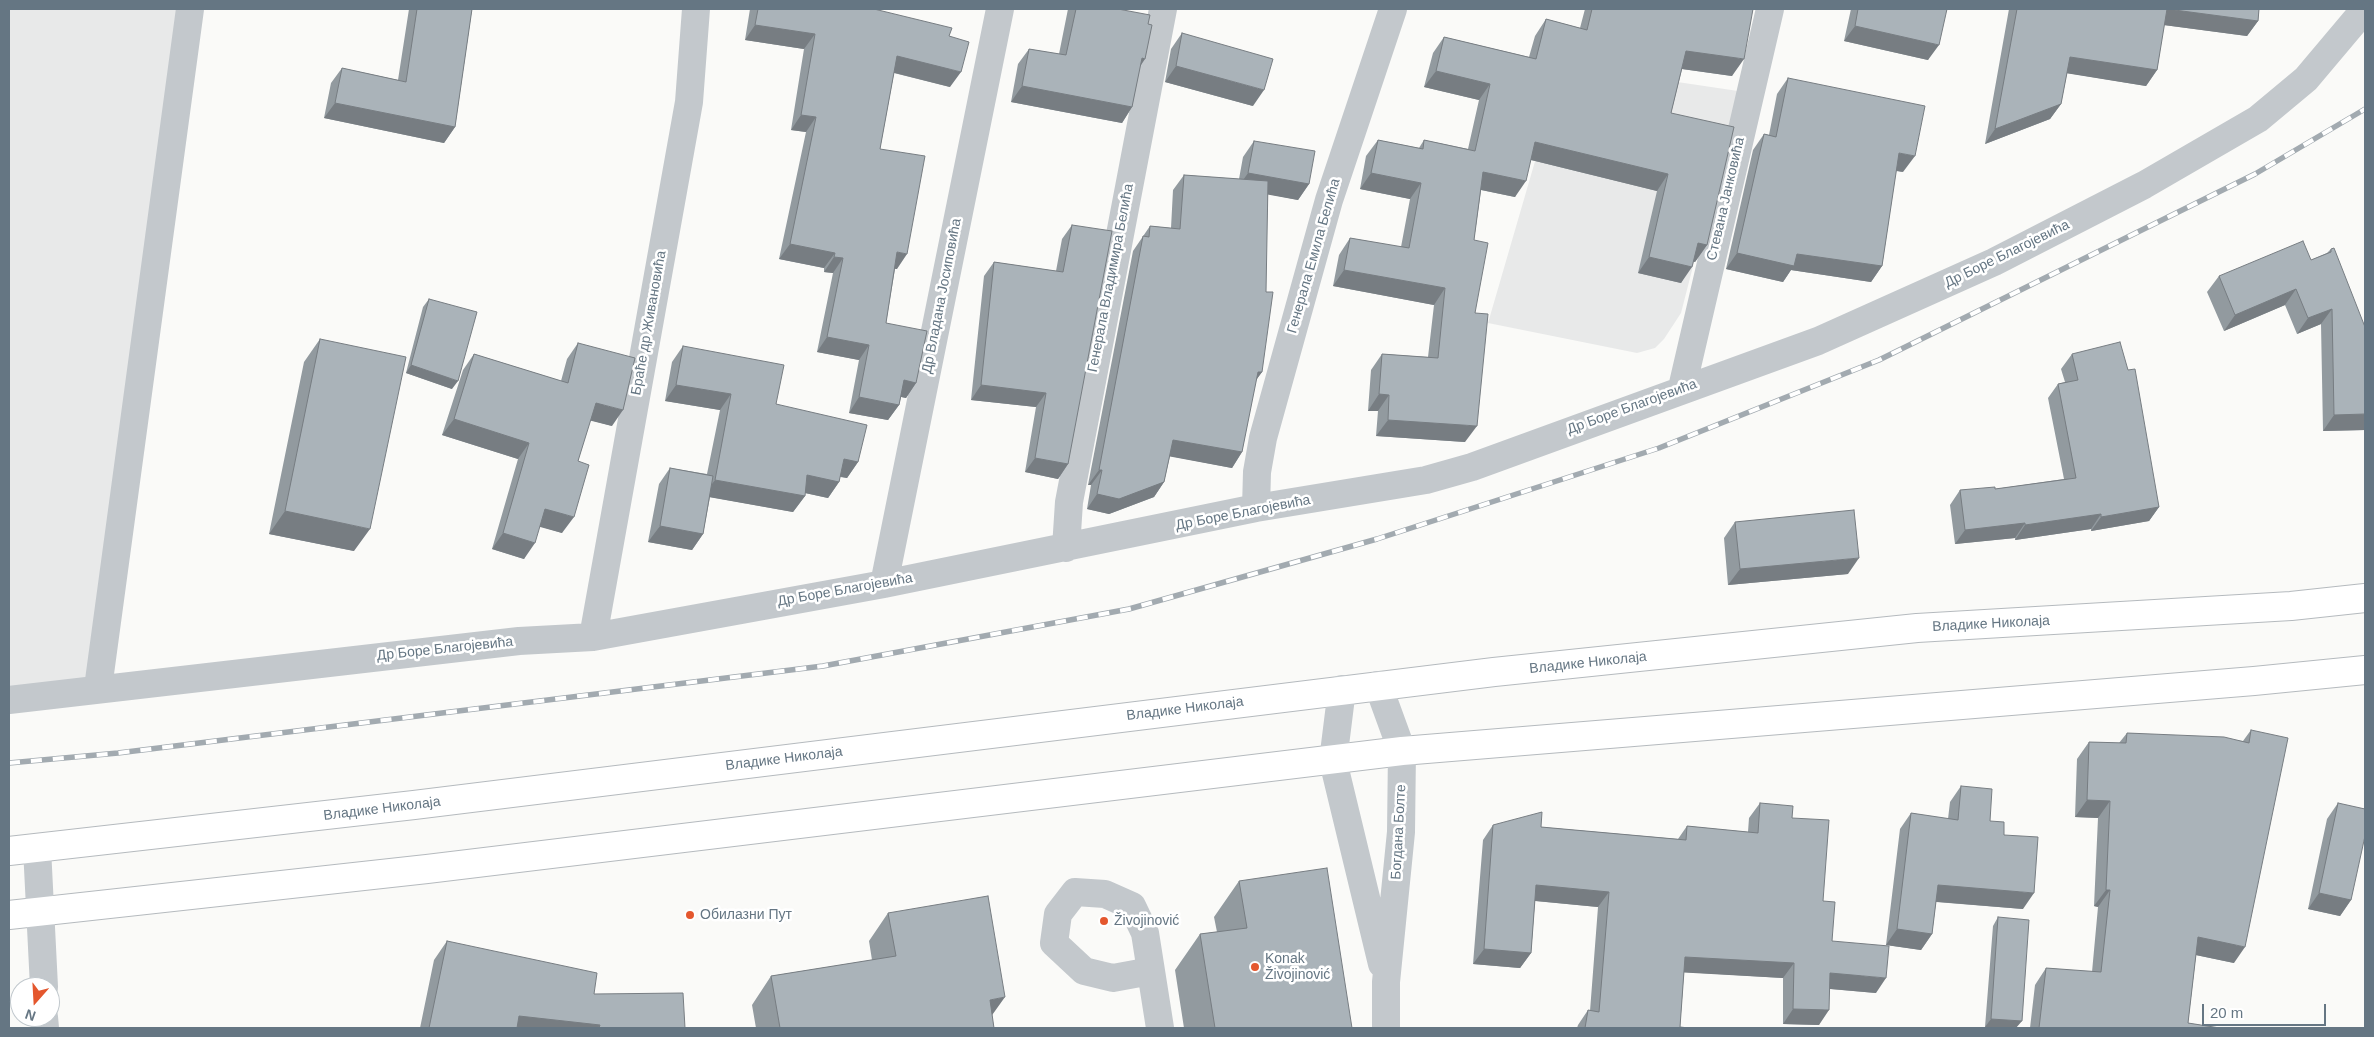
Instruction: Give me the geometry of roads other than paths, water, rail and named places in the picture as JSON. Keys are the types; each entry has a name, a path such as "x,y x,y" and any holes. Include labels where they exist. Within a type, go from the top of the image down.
{"main road":[{"name":"Владике Николаја","path":"9,851 414,805 1378,685 1917,628 2291,606 2365,598"},
{"path":"9,914 447,866 1402,752 2254,681 2365,670"}],"street":[{"path":"98,688 190,9"},
{"name":"Браће др Живановића","path":"593,636 689,102 696,9"},
{"name":"Др Владана Јосиповића","path":"884,584 1000,9"},
{"name":"Генерала Владимира Белића","path":"1066,548 1069,502 1163,9"},
{"name":"Генерала Емила Белића","path":"1256,508 1257,472 1263,438 1329,200 1394,9"},
{"name":"Стевана Јанковића","path":"1682,388 1770,9"},
{"name":"Др Боре Благојевића","path":"9,700 98,688 519,641 593,636 884,584 1256,508 1426,480 1472,467 1835,333 1994,262 2144,185 2258,119 2282,100 2306,79 2364,9"},
{"name":"Богдана Болте","path":"1378,685 1402,752 1401,832 1386,982 1386,1028"},
{"name":"Богдана Болте","path":"1342,689 1333,760 1386,982"},
{"path":"37,848 43,977"},
{"path":"1151,971 1160,1028"}],"railway":[{"path":"9,763 118,753 823,666 1129,609 1377,539 1659,448 1879,360 2255,174 2365,109"}],"place":[{"name":"Обилазни Пут","path":"690,915"},
{"name":"Živojinović","path":"1104,921"},
{"name":"Konak Živojinović","path":"1255,967"}]}
